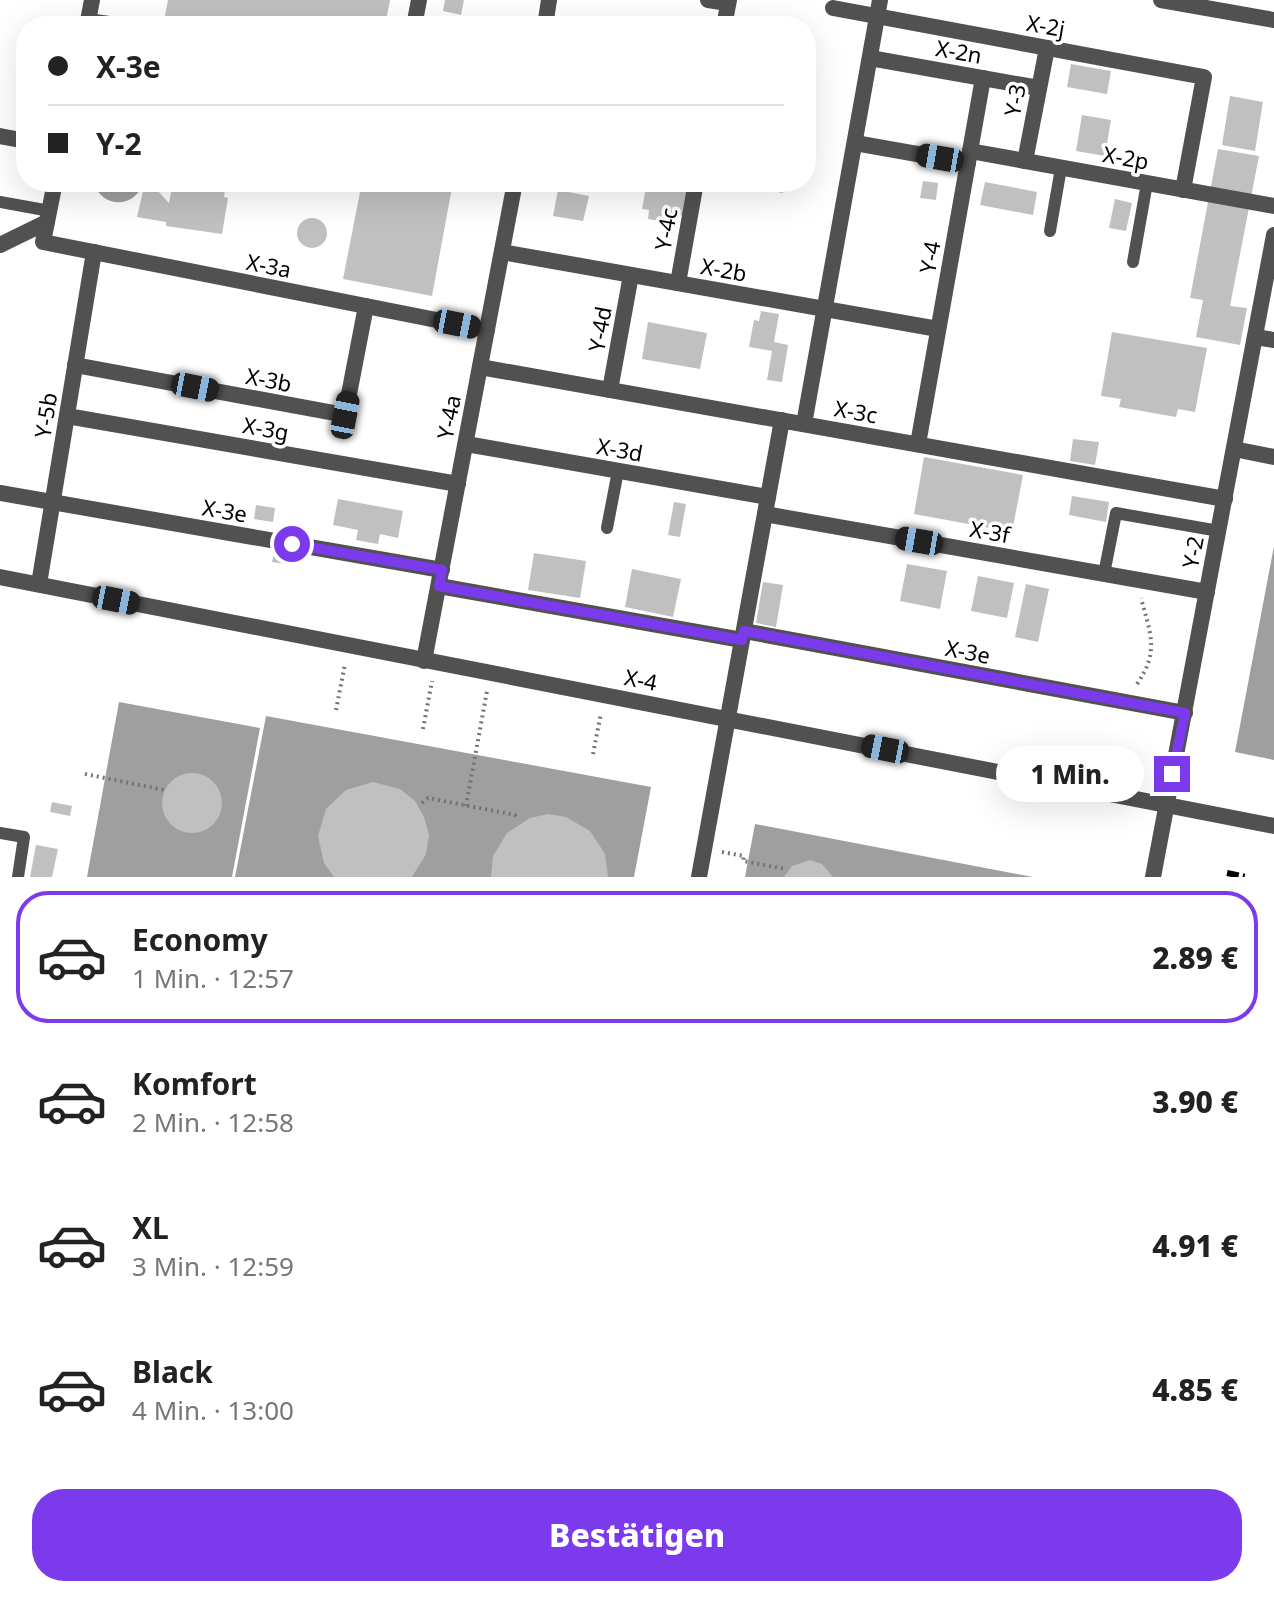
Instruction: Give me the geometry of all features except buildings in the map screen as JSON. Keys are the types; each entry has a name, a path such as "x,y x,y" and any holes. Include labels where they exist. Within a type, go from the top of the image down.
{"street":[{"path":"708,0 729,2"},
{"path":"1161,0 1236,6 1274,20"},
{"name":"X-2j","path":"833,8 879,8 1047,48 1204,77 1183,190"},
{"path":"804,424 879,8"},
{"name":"Y-3","path":"1025,161 1047,48"},
{"name":"X-2n","path":"870,58 1039,88"},
{"name":"Y-4","path":"918,444 983,78"},
{"name":"X-2p","path":"855,143 1025,161 1274,206"},
{"path":"0,245 48,216 53,192"},
{"name":"Y-4a","path":"430,662 440,578 513,192"},
{"name":"Y-4c","path":"678,283 694,192"},
{"name":"X-3a","path":"48,216 43,242 487,330"},
{"name":"Y-2","path":"1153,877 1274,235"},
{"name":"Y-5b","path":"39,584 94,252"},
{"name":"X-2b","path":"502,252 938,329"},
{"name":"Y-4d","path":"610,390 631,275"},
{"name":"X-3b","path":"75,365 345,415 366,306"},
{"path":"1255,337 1274,340"},
{"name":"X-3c","path":"480,367 1225,499"},
{"name":"X-3g","path":"67,416 458,484"},
{"path":"699,877 782,420"},
{"name":"X-3d","path":"466,444 618,471 766,505"},
{"path":"1234,449 1274,457"},
{"name":"X-3e","path":"0,493 743,636 1185,713"},
{"name":"X-3f","path":"766,505 1207,592"},
{"name":"X-4","path":"0,577 1274,826"}],"lane":[{"path":"1050,231 1061,168"},
{"path":"1133,262 1147,183"},
{"path":"0,202 48,216"},
{"path":"607,528 618,471"},
{"path":"1104,574 1116,513 1219,531"},
{"path":"0,833 24,837 18,877"}],"path":[{"path":"1124,702 1146,671 1153,642 1136,579"},
{"path":"336,710 349,646"},
{"path":"423,729 430,662"},
{"path":"466,806 491,673"},
{"path":"593,754 605,695"},
{"path":"85,774 164,790"},
{"path":"422,803 428,798 515,815 517,820"},
{"path":"704,848 744,856 743,861 786,869"}],"shaded area":[{"path":"98,192 139,192 126,201 111,201"},
{"path":"1274,546 1274,760 1235,752"},
{"path":"119,702 260,728 232,877 87,877"},
{"path":"266,716 651,787 634,877 235,877"},
{"path":"755,824 1033,877 745,877"}],"railway":[{"path":"1227,873 1246,877"}],"route":[{"path":"292,544 442,570 439,586 742,640 744,631 1185,713 1172,774"}]}
